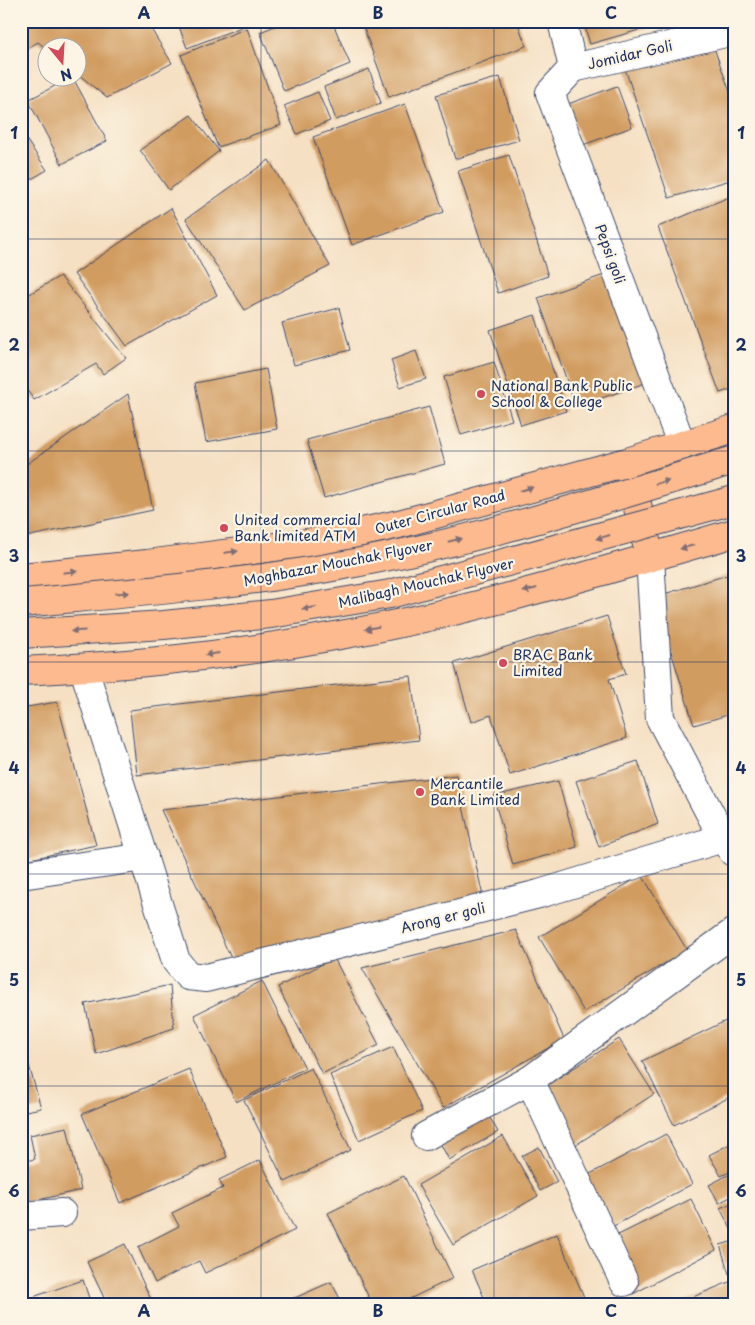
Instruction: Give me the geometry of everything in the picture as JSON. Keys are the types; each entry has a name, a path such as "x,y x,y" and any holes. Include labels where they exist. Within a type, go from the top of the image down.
{"main road":[{"name":"Outer Circular Road","path":"21,577 147,564 321,541 399,524 627,462 734,429"},
{"name":"Moghbazar Mouchak Flyover","path":"21,603 232,583 343,565 412,551 499,529 734,460"},
{"path":"627,462 650,558"},
{"name":"Malibagh Mouchak Flyover","path":"21,634 164,625 271,614 390,594 734,500"},
{"path":"21,671 84,669 179,659 339,635 460,608 650,558 734,533"}],"street":[{"name":"Jomidar Goli","path":"562,21 573,68 734,31"},
{"name":"Pepsi goli","path":"573,68 550,93 682,446"},
{"name":"Arong er goli","path":"84,669 176,961 188,976 206,978 728,846 660,718 650,558"},
{"path":"21,875 144,857"},
{"path":"426,1136 530,1080 734,932"},
{"path":"530,1080 624,1282"},
{"path":"21,1216 62,1213"}],"building":[{"path":"21,21 146,21 172,63 107,98 88,82 88,38 38,38 38,42 21,52"},
{"path":"177,21 257,21 187,48"},
{"path":"288,21 332,21 350,64 284,91 260,32"},
{"path":"361,21 517,21 526,46 389,97"},
{"path":"583,21 667,21 667,22 590,44"},
{"path":"247,28 281,125 218,147 181,55"},
{"path":"714,48 734,103 734,179 669,198 623,63"},
{"path":"369,69 381,103 336,120 324,87"},
{"path":"500,77 519,140 455,159 436,95"},
{"path":"617,86 632,127 583,145 568,104"},
{"path":"51,88 78,88 107,141 62,164 28,100"},
{"path":"318,92 330,121 297,134 284,106"},
{"path":"405,104 444,212 352,245 313,137"},
{"path":"191,115 219,151 169,190 140,150"},
{"path":"21,132 47,170 21,185"},
{"path":"509,155 548,276 498,293 458,171"},
{"path":"269,160 330,266 245,310 186,219"},
{"path":"734,195 734,388 720,393 658,227"},
{"path":"171,208 217,295 127,346 74,274"},
{"path":"607,274 645,383 576,407 538,298"},
{"path":"60,276 126,358 103,374 96,364 34,400 21,382 21,299"},
{"path":"339,308 350,350 294,365 282,323"},
{"path":"535,315 566,411 521,425 490,330"},
{"path":"416,351 426,379 400,387 391,360"},
{"path":"494,362 512,420 461,435 444,377"},
{"path":"266,369 277,429 206,442 195,383"},
{"path":"128,394 153,510 21,538 21,468"},
{"path":"429,407 445,464 324,498 307,440"},
{"path":"734,573 734,713 694,725 654,597"},
{"path":"607,616 626,674 609,679 627,738 510,775 491,715 471,722 454,663"},
{"path":"411,676 419,740 137,775 130,710"},
{"path":"57,702 96,845 21,861 21,708"},
{"path":"638,761 658,824 599,847 576,781"},
{"path":"456,775 484,901 232,960 161,810"},
{"path":"558,781 577,847 513,865 493,796"},
{"path":"642,875 687,950 584,1012 539,937"},
{"path":"516,930 564,1039 443,1108 362,968"},
{"path":"334,958 379,1045 322,1074 278,987"},
{"path":"262,981 305,1068 236,1102 194,1015"},
{"path":"170,985 174,1028 96,1054 85,1004"},
{"path":"734,1017 734,1095 674,1125 642,1061"},
{"path":"21,1037 41,1108 21,1112"},
{"path":"619,1039 654,1094 574,1146 538,1091"},
{"path":"393,1047 422,1111 359,1140 330,1075"},
{"path":"311,1068 351,1150 285,1182 244,1100"},
{"path":"189,1069 227,1157 120,1203 82,1114"},
{"path":"486,1111 498,1132 449,1160 437,1137"},
{"path":"67,1127 81,1190 21,1204 21,1162 35,1159 30,1135"},
{"path":"666,1134 692,1184 597,1235 571,1184"},
{"path":"503,1136 538,1196 453,1245 418,1185"},
{"path":"734,1142 734,1170 721,1176 709,1155"},
{"path":"539,1147 557,1182 540,1191 522,1156"},
{"path":"260,1160 295,1230 205,1273 199,1261 155,1283 138,1247 179,1226 172,1213 223,1188 219,1180"},
{"path":"734,1172 734,1195 719,1203 709,1185"},
{"path":"404,1176 453,1278 399,1304 372,1304 328,1213"},
{"path":"691,1199 716,1250 633,1294 606,1241"},
{"path":"734,1202 734,1235 720,1208"},
{"path":"557,1234 587,1304 487,1304 472,1270"},
{"path":"734,1241 734,1272 729,1274 720,1245"},
{"path":"125,1244 153,1304 107,1304 87,1262"},
{"path":"83,1280 91,1304 29,1304 27,1299"},
{"path":"734,1280 734,1304 676,1304"},
{"path":"331,1282 343,1304 281,1304"}],"place":[{"name":"National Bank Public School & College","path":"481,394"},
{"name":"United commercial Bank limited ATM","path":"224,528"},
{"name":"BRAC Bank Limited","path":"503,663"},
{"name":"Mercantile Bank Limited","path":"420,792"}]}
